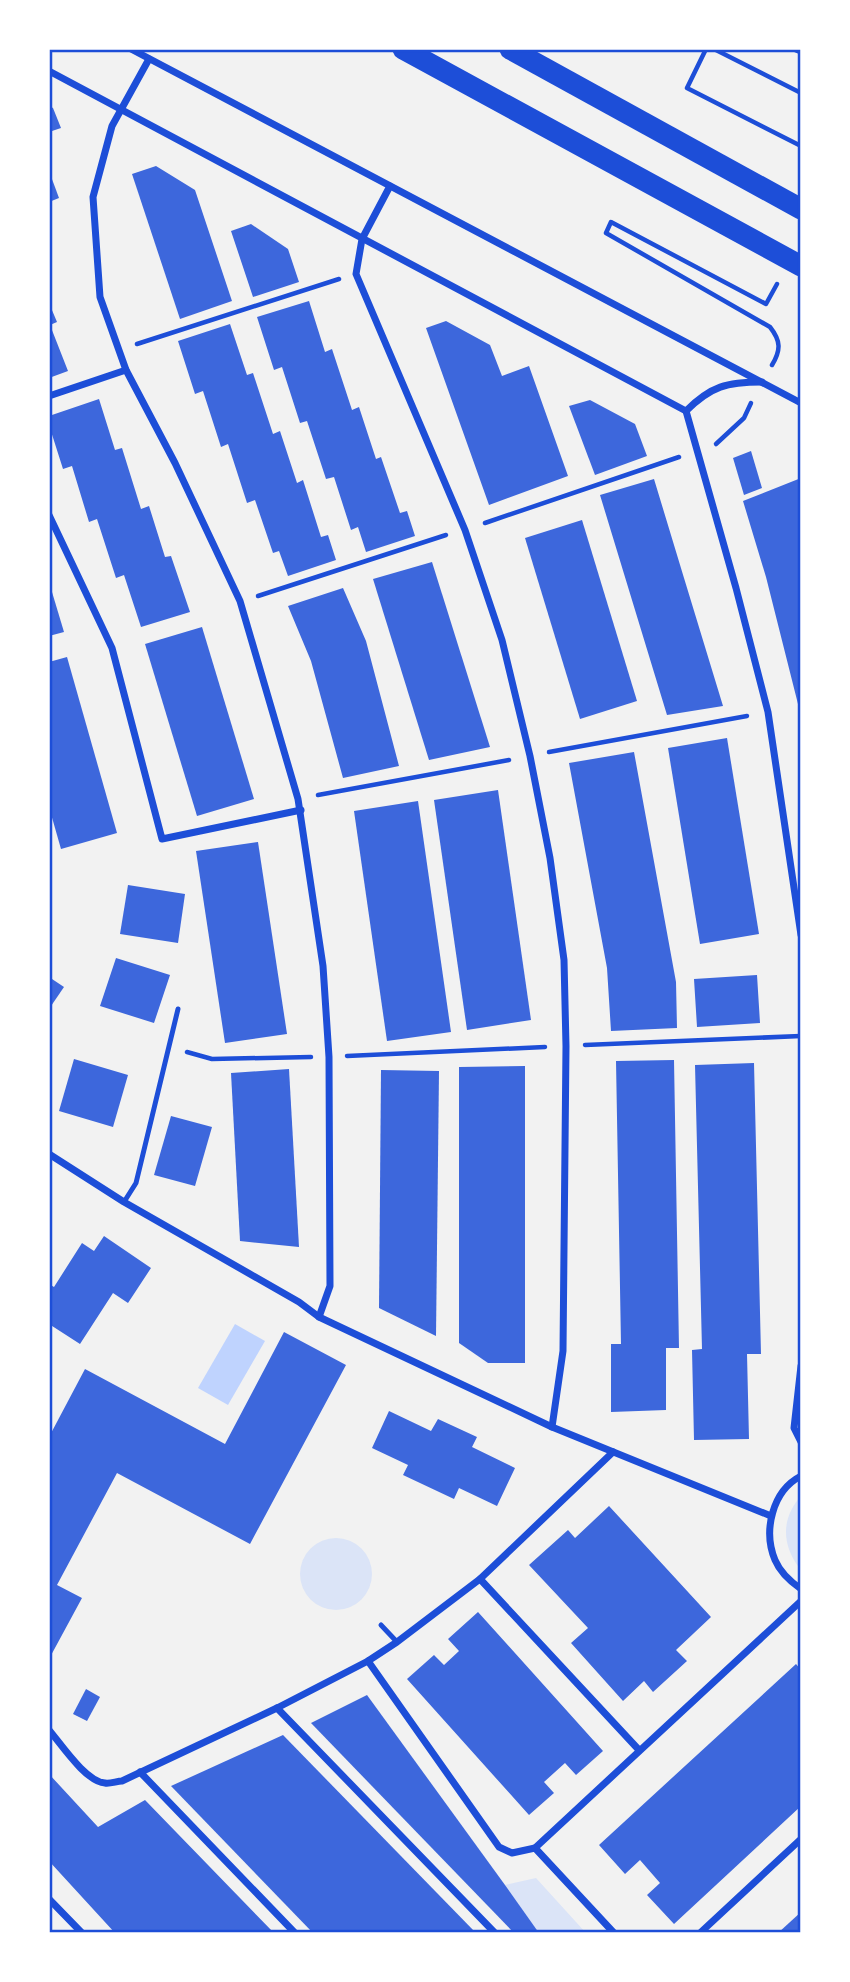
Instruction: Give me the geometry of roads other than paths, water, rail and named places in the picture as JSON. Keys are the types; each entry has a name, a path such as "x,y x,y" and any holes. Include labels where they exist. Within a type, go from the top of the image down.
{"highway":[{"path":"403,49 792,270"},
{"path":"510,49 801,209"}],"street":[{"path":"131,49 801,403"},
{"path":"796,49 801,51"},
{"path":"149,59 111,126 93,197 100,297 126,370 175,463 240,601 300,810 323,966 328,1057 330,1286 319,1317"},
{"path":"49,71 686,411 768,712 801,935"},
{"path":"390,186 362,239 356,274 465,530 502,640 548,845 564,960 566,1046 563,1351 552,1427"},
{"path":"49,396 126,370"},
{"path":"686,411 714,388 732,382 762,382"},
{"path":"49,515 112,648 162,839 300,810"},
{"path":"49,1154 124,1202 299,1302 319,1317 552,1427 771,1516"},
{"path":"801,1366 794,1428 801,1442"},
{"path":"49,1730 82,1769 104,1784 122,1781 277,1708 368,1661 480,1579 613,1452"},
{"path":"801,1476 780,1495 771,1516 770,1539 776,1562 789,1581 801,1589"},
{"path":"480,1579 639,1750"},
{"path":"368,1661 499,1847 512,1853 536,1847 801,1601"},
{"path":"277,1708 495,1933"},
{"path":"140,1772 295,1933"},
{"path":"700,1933 801,1839"},
{"path":"536,1847 614,1933"},
{"path":"49,1899 82,1933"},
{"path":"68,1933 72,1922"}],"lane":[{"path":"124,1202 136,1182 178,1009"},
{"path":"381,1625 397,1642"}],"water":[{"path":"235,1324 265,1341 228,1405 198,1388"}]}
